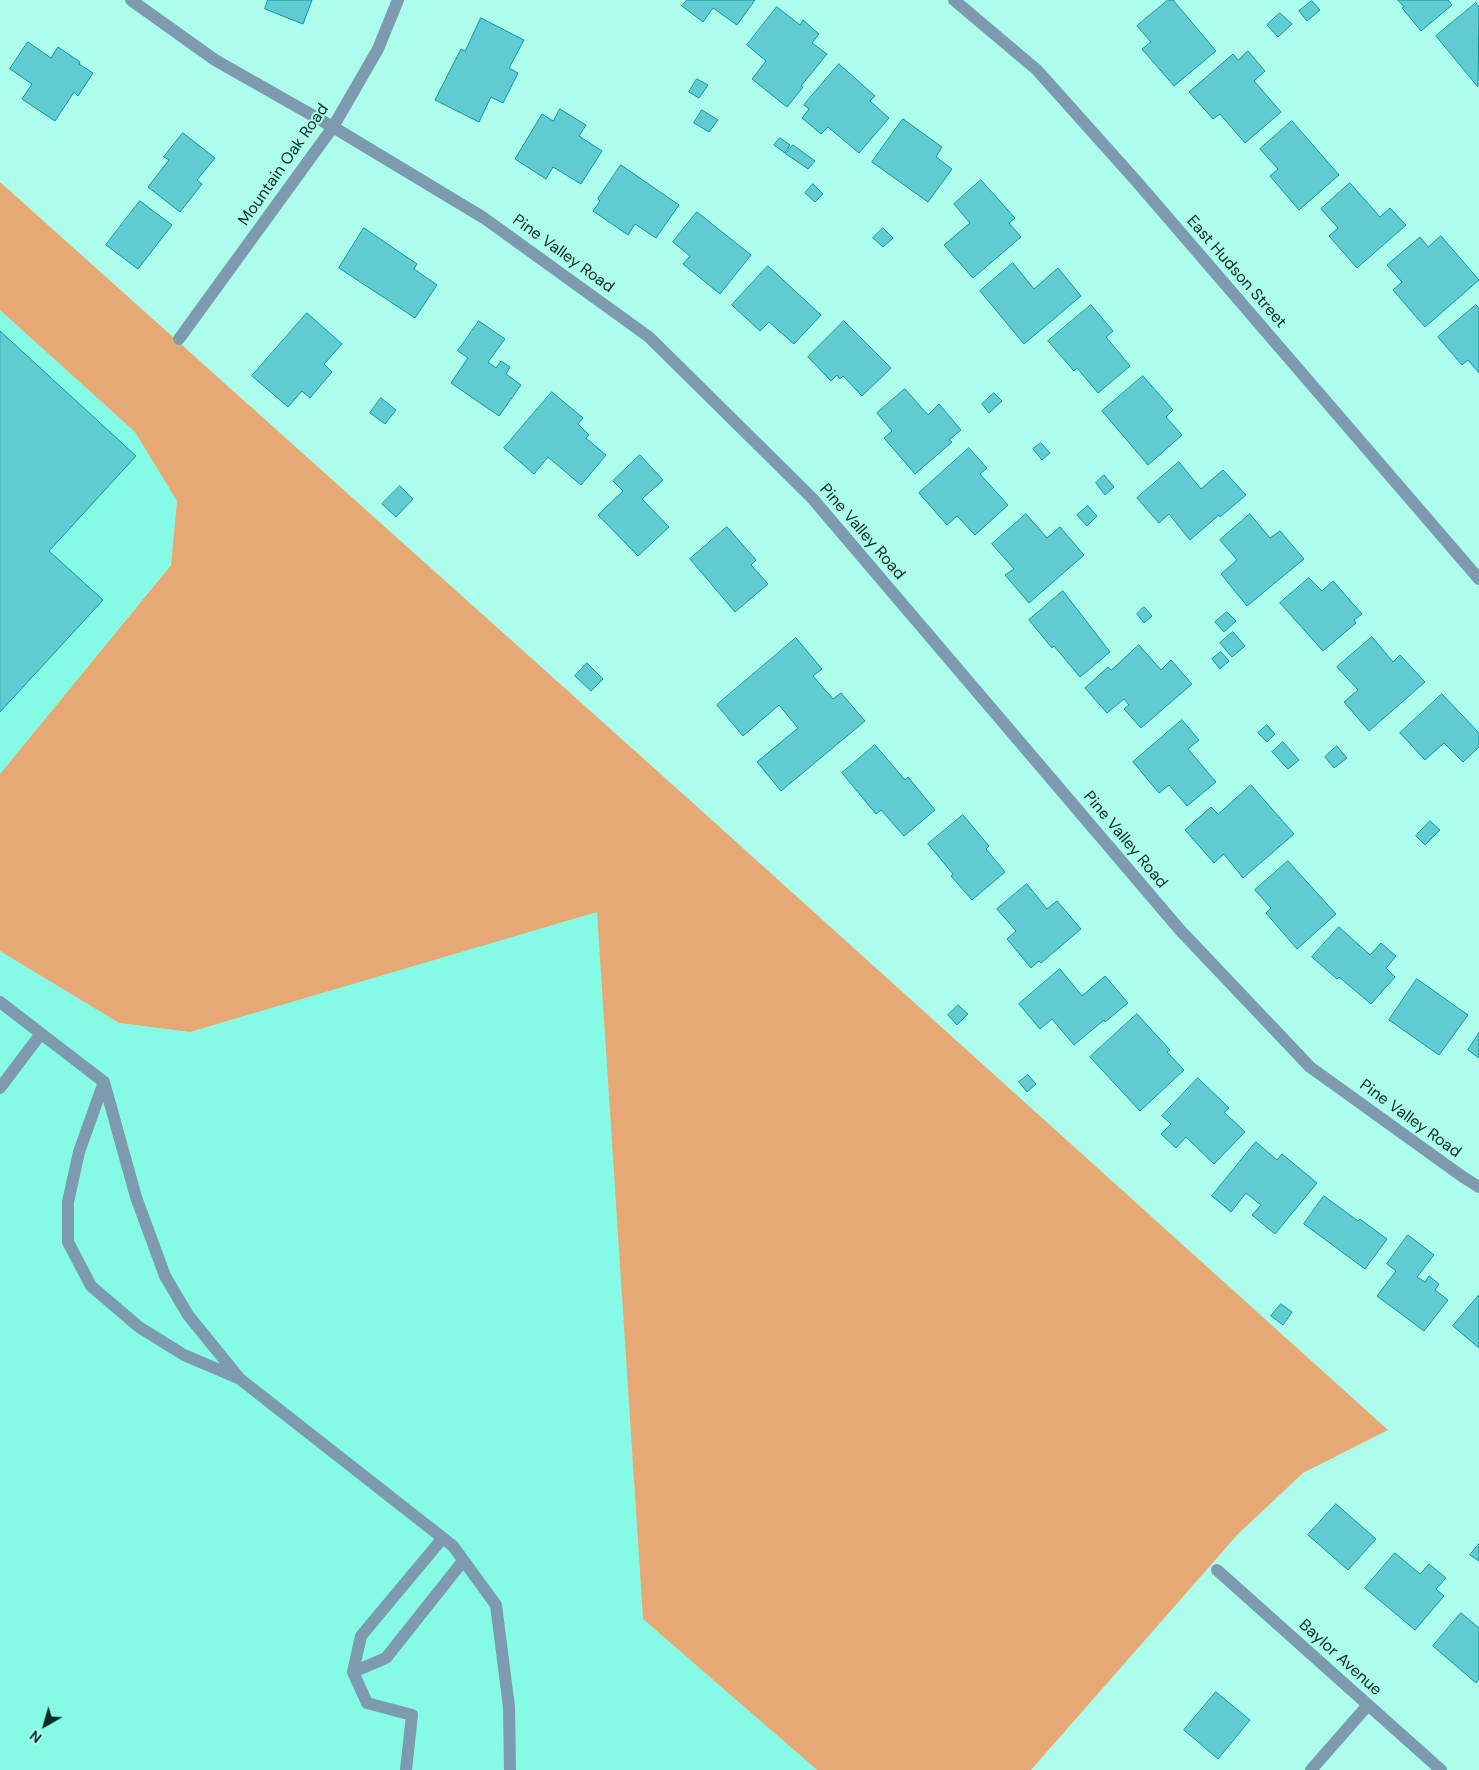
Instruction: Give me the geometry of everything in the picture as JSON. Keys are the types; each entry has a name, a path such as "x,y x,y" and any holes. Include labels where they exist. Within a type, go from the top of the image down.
{"street":[{"name":"Pine Valley Road","path":"131,0 215,60 333,127 484,218 649,336 812,498 1180,930 1310,1067 1462,1178 1479,1187"},
{"name":"Mountain Oak Road","path":"179,339 333,127 378,49 398,0"},
{"name":"East Hudson Street","path":"954,0 1037,70 1138,182 1479,579"},
{"path":"0,1002 40,1035 104,1082 136,1197 165,1276 188,1315 240,1379 453,1546 496,1605 509,1707 510,1770"},
{"path":"0,1088 40,1035"},
{"path":"104,1082 79,1152 68,1202 68,1242 92,1286 139,1327 184,1355 240,1379"},
{"path":"406,1770 412,1715 366,1702 353,1672 361,1636 442,1539"},
{"path":"353,1672 386,1658 464,1561"},
{"name":"Baylor Avenue","path":"1217,1570 1442,1770"},
{"path":"1311,1770 1368,1705"}],"shaded area":[{"path":"0,182 693,803 1388,1430 1303,1473 1238,1534 1031,1770 817,1770 643,1619 597,912 190,1032 119,1023 0,951 0,774 171,565 177,501 135,432 0,310"},
{"path":"0,310 135,432 177,501 171,564 0,774"},
{"path":"598,911 643,1619 817,1770 0,1770 0,951 119,1023 190,1032"}],"building":[{"path":"268,0 312,0 303,24 265,9"},
{"path":"687,0 755,0 737,25 713,8 703,22 682,6"},
{"path":"1168,0 1173,0 1216,51 1174,86 1142,49 1151,42 1137,26"},
{"path":"1398,0 1448,0 1452,5 1421,31 1402,8 1404,7"},
{"path":"1312,1 1320,10 1307,21 1299,11"},
{"path":"1476,3 1479,7 1478,87 1436,36"},
{"path":"777,7 800,25 803,20 819,34 812,43 827,54 787,107 752,79 766,61 747,45"},
{"path":"1280,13 1292,24 1278,37 1267,25"},
{"path":"481,18 524,40 509,68 518,73 503,103 491,97 479,122 435,100 461,49 465,51"},
{"path":"28,42 51,58 58,47 93,73 78,96 74,92 55,121 22,99 32,84 10,69"},
{"path":"1248,51 1265,71 1254,81 1281,112 1245,143 1220,114 1213,119 1189,92 1233,54 1238,60"},
{"path":"839,64 875,96 870,101 889,118 859,153 828,127 821,134 802,118 809,109 804,105"},
{"path":"697,79 708,85 699,98 689,92"},
{"path":"560,109 586,125 579,136 602,151 581,184 553,167 546,179 515,159 542,114 553,121"},
{"path":"702,110 718,120 709,132 694,123"},
{"path":"903,119 942,147 936,157 952,169 928,202 872,162"},
{"path":"1292,121 1339,175 1299,210 1270,176 1278,169 1260,149"},
{"path":"183,133 215,158 197,180 202,184 180,212 148,187 169,160 164,157"},
{"path":"780,138 790,145 785,153 774,145"},
{"path":"793,145 815,161 808,169 786,154"},
{"path":"621,165 679,205 656,238 635,224 628,235 593,211 600,201 598,199"},
{"path":"981,180 1015,218 1009,223 1021,237 973,278 944,245 970,223 954,204"},
{"path":"1350,183 1380,217 1390,208 1406,225 1357,268 1329,236 1338,228 1321,209"},
{"path":"813,184 823,194 815,202 805,193"},
{"path":"140,201 172,225 138,269 106,245"},
{"path":"697,212 751,255 720,294 683,264 690,256 673,242"},
{"path":"364,228 417,264 414,269 437,285 415,318 339,268"},
{"path":"883,228 893,238 883,247 873,238"},
{"path":"1441,236 1479,280 1425,327 1393,290 1402,282 1387,265 1420,237 1428,247"},
{"path":"1013,263 1034,289 1058,268 1081,296 1024,344 980,291"},
{"path":"768,266 821,315 794,344 769,322 760,331 732,305"},
{"path":"1091,305 1113,331 1106,337 1130,366 1098,393 1077,368 1074,371 1048,341"},
{"path":"1476,305 1479,308 1479,373 1468,360 1462,365 1438,337"},
{"path":"307,313 342,344 324,364 332,372 310,398 302,391 288,407 252,376"},
{"path":"479,321 505,339 488,362 496,368 501,361 510,367 506,374 521,385 499,416 451,383 468,358 458,351"},
{"path":"844,321 891,368 862,396 843,376 840,379 837,375 831,381 808,357"},
{"path":"0,331 136,456 49,551 103,600 0,712"},
{"path":"1143,376 1173,410 1166,417 1182,435 1148,465 1102,411"},
{"path":"905,389 928,415 939,404 961,430 949,440 952,442 915,474 884,438 892,431 877,413"},
{"path":"552,392 583,418 578,424 589,435 586,438 606,455 581,485 548,457 534,474 504,448"},
{"path":"994,393 1002,401 989,413 982,404"},
{"path":"381,398 396,410 385,424 370,413"},
{"path":"1041,443 1050,453 1042,460 1033,449"},
{"path":"969,448 987,468 980,474 1008,505 975,535 957,516 947,525 919,493"},
{"path":"640,455 663,480 642,499 669,527 638,556 598,515 623,491 613,481"},
{"path":"1179,462 1201,489 1223,470 1246,495 1190,540 1169,514 1159,523 1137,498"},
{"path":"1104,475 1114,487 1105,495 1096,483"},
{"path":"400,486 413,499 396,517 382,504"},
{"path":"1088,506 1097,516 1087,526 1077,515"},
{"path":"1026,514 1047,538 1060,527 1084,555 1029,603 1005,575 1014,569 992,544"},
{"path":"1250,514 1270,538 1280,531 1304,559 1247,606 1221,574 1237,560 1220,540"},
{"path":"727,527 756,560 751,565 768,584 735,612 690,559"},
{"path":"1309,578 1322,591 1333,581 1362,614 1354,620 1356,623 1323,651 1280,603"},
{"path":"1063,591 1110,652 1080,677 1054,646 1052,648 1029,620"},
{"path":"1144,607 1152,616 1144,623 1137,614"},
{"path":"1227,612 1236,621 1224,632 1215,622"},
{"path":"1233,632 1245,646 1232,657 1220,643"},
{"path":"1372,637 1393,662 1400,655 1425,682 1369,731 1344,702 1358,690 1337,667"},
{"path":"796,638 822,669 813,676 833,699 841,693 865,721 781,791 757,762 798,728 779,705 743,736 717,705"},
{"path":"1139,645 1161,670 1171,660 1192,684 1141,728 1124,709 1129,705 1124,699 1107,713 1085,688 1108,667 1111,670"},
{"path":"1221,652 1229,661 1220,669 1212,659"},
{"path":"587,663 603,679 591,691 575,676"},
{"path":"1442,694 1479,733 1479,747 1463,762 1444,743 1425,760 1400,733"},
{"path":"1182,720 1199,740 1188,749 1216,782 1187,806 1169,785 1159,793 1133,762"},
{"path":"1267,725 1275,734 1267,742 1258,733"},
{"path":"1283,742 1299,760 1288,769 1272,752"},
{"path":"875,745 905,780 908,777 935,810 904,836 881,810 876,814 842,773"},
{"path":"1337,746 1347,758 1334,768 1325,757"},
{"path":"1251,785 1294,834 1243,878 1224,854 1214,863 1185,830 1211,807 1218,814"},
{"path":"963,815 989,846 986,849 1005,872 972,900 951,876 953,874 928,844"},
{"path":"1430,821 1440,830 1425,845 1416,836"},
{"path":"1288,861 1336,914 1297,949 1266,913 1271,908 1255,890"},
{"path":"1027,884 1047,909 1057,901 1081,929 1041,963 1039,961 1031,968 1007,939 1016,931 997,909"},
{"path":"1339,927 1370,955 1381,943 1396,956 1386,968 1395,977 1371,1004 1339,977 1337,979 1312,957"},
{"path":"1060,969 1082,996 1105,976 1128,1003 1074,1045 1052,1019 1040,1029 1019,1004"},
{"path":"1417,979 1468,1015 1439,1055 1389,1020"},
{"path":"958,1005 968,1014 957,1025 948,1015"},
{"path":"1137,1014 1170,1050 1167,1052 1184,1070 1140,1111 1090,1057"},
{"path":"1479,1033 1479,1058 1468,1050"},
{"path":"1028,1075 1036,1084 1027,1092 1019,1082"},
{"path":"1198,1078 1229,1108 1224,1112 1245,1132 1214,1164 1186,1137 1176,1148 1161,1134 1171,1124 1162,1116"},
{"path":"1256,1142 1277,1160 1282,1154 1317,1183 1275,1234 1252,1215 1261,1205 1246,1193 1231,1212 1212,1196"},
{"path":"1324,1196 1387,1239 1365,1269 1304,1224"},
{"path":"1408,1235 1434,1255 1417,1277 1425,1282 1429,1276 1439,1284 1435,1290 1448,1300 1424,1331 1377,1296 1396,1271 1387,1264"},
{"path":"1479,1295 1479,1348 1453,1326"},
{"path":"1281,1304 1292,1312 1283,1325 1271,1316"},
{"path":"1336,1504 1376,1539 1348,1570 1308,1535"},
{"path":"1479,1544 1479,1561 1470,1555"},
{"path":"1395,1553 1420,1574 1429,1564 1446,1578 1436,1589 1444,1596 1415,1630 1365,1588"},
{"path":"1461,1613 1479,1628 1479,1679 1476,1683 1433,1646"},
{"path":"1216,1692 1250,1720 1218,1759 1184,1730"}]}
